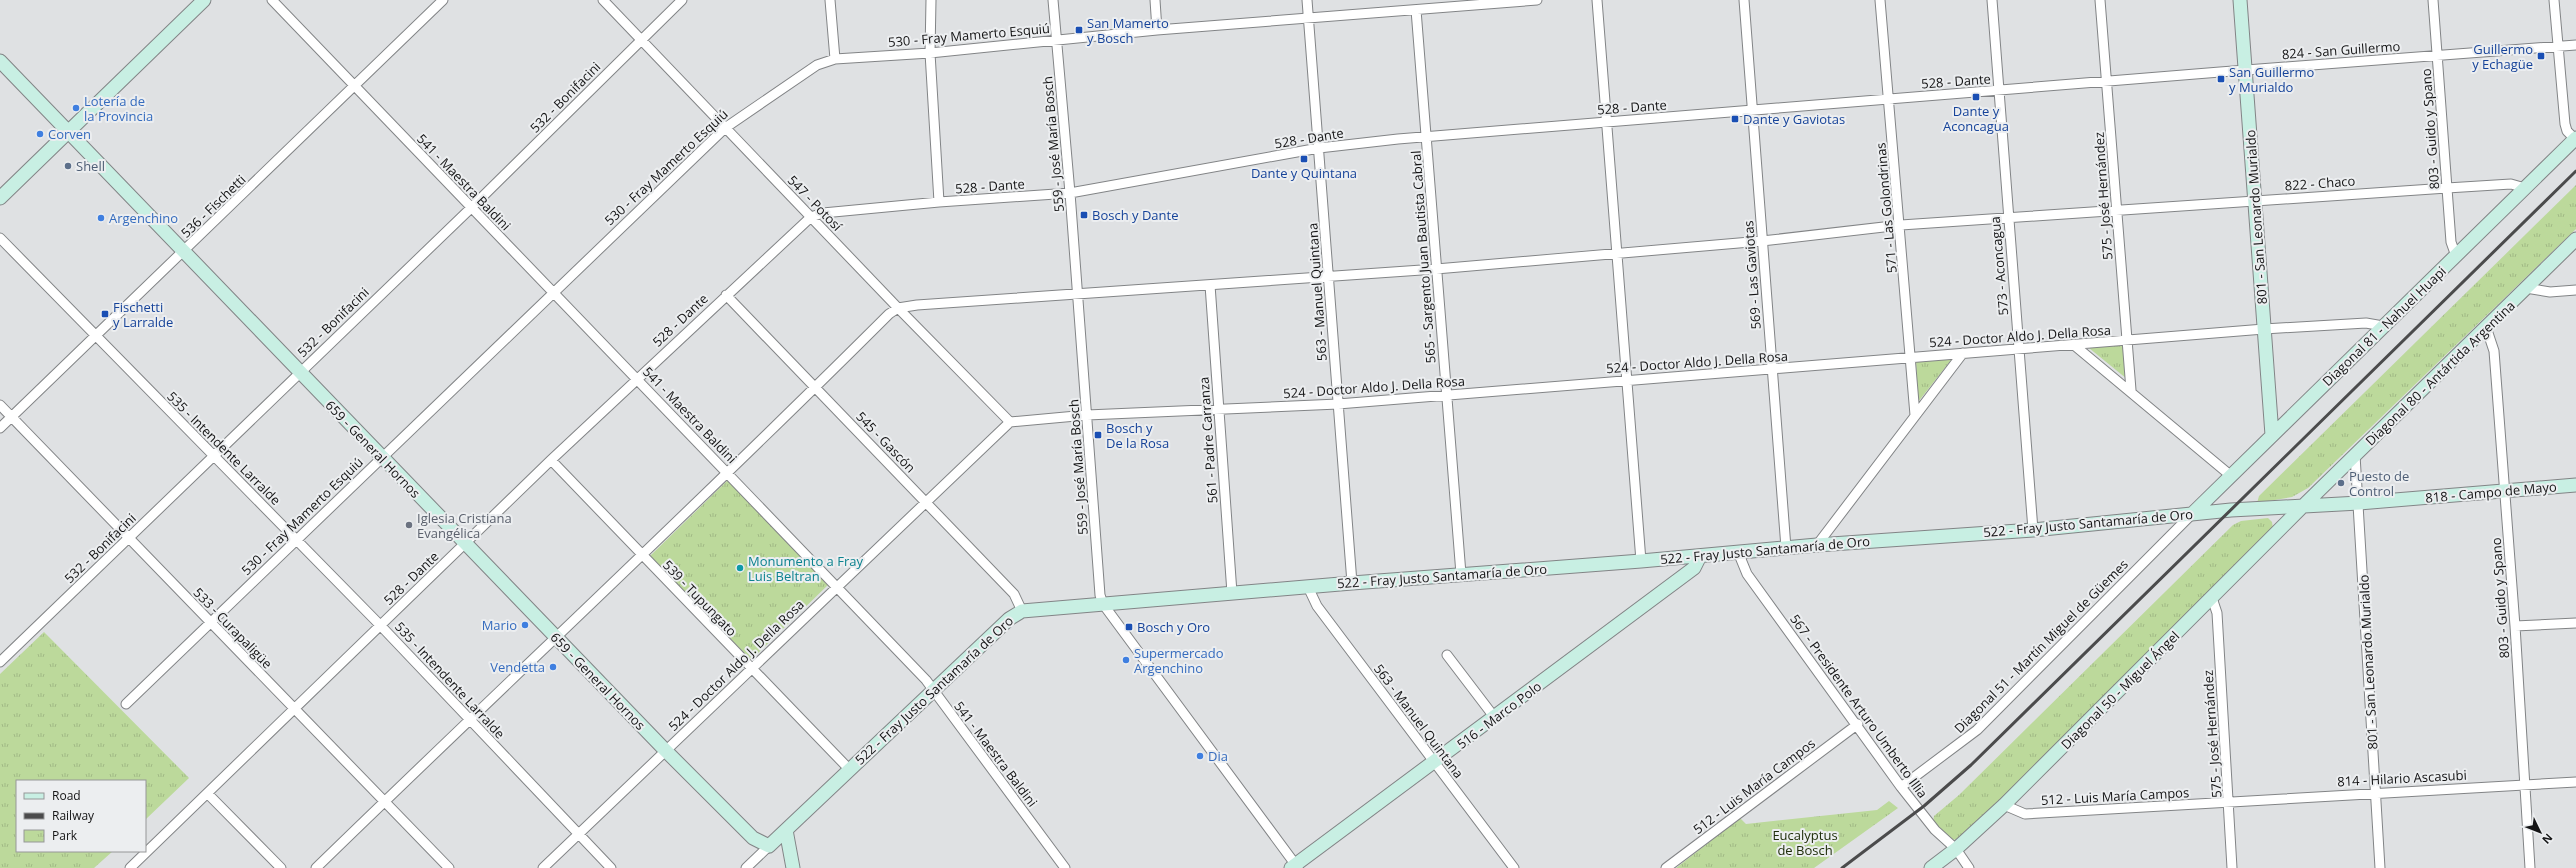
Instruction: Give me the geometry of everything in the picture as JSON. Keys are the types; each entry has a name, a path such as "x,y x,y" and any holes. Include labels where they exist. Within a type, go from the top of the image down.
{"street":[{"path":"0,198 204,0"},
{"name":"541 - Maestra Baldini","path":"272,0 553,293 837,585 933,689 1065,868"},
{"name":"536 - Fischetti","path":"0,428 185,251 443,0"},
{"name":"547 - Potosí","path":"603,0 724,128 1010,422"},
{"name":"532 - Bonifacini","path":"0,662 129,539 299,372 471,208 682,0"},
{"path":"830,0 835,59"},
{"path":"931,0 930,53 939,202"},
{"name":"559 - José María Bosch","path":"1053,0 1070,193 1100,595 1103,604 1295,867"},
{"path":"1155,0 1157,30"},
{"name":"563 - Manuel Quintana","path":"1307,0 1352,583"},
{"name":"530 - Fray Mamerto Esquiú","path":"126,704 724,128 817,65 835,59 930,53 1157,30 1537,0"},
{"path":"1597,0 1641,561"},
{"name":"569 - Las Gaviotas","path":"1744,0 1786,548"},
{"name":"571 - Las Golondrinas","path":"1880,0 1901,225 1916,415"},
{"name":"573 - Aconcagua","path":"1992,0 2033,530"},
{"name":"575 - José Hernández","path":"2100,0 2108,82 2131,390"},
{"name":"801 - San Leonardo Murialdo","path":"2240,0 2272,435"},
{"name":"803 - Guido y Spano","path":"2433,0 2447,188 2452,242 2456,256"},
{"path":"2554,0 2565,124 2567,131 2576,139"},
{"name":"565 - Sargento Juan Bautista Cabral","path":"1416,10 1461,574"},
{"name":"824 - San Guillermo","path":"2108,82 2576,45"},
{"name":"659 - General Hornos","path":"0,61 185,251 381,458 665,750 753,838 769,846"},
{"name":"528 - Dante","path":"130,868 551,460 811,217 823,213 939,202 1070,193 1319,148 1427,137 1606,122 2108,82"},
{"name":"Diagonal 81 - Nahuel Huapi","path":"2192,514 2230,475 2576,139"},
{"name":"822 - Chaco","path":"898,308 917,305 1077,293 1436,269 1762,241 1901,225 2255,200 2511,184 2525,188"},
{"name":"535 - Intendente Larralde","path":"0,238 380,626 611,868"},
{"name":"Diagonal 80 - Antártida Argentina","path":"2303,506 2576,239"},
{"name":"561 - Padre Carranza","path":"1210,285 1232,593"},
{"path":"2526,288 2550,292 2576,290"},
{"name":"545 - Gascón","path":"726,295 1014,594 1022,611"},
{"path":"316,868 555,637 728,474 889,314 898,308"},
{"name":"524 - Doctor Aldo J. Della Rosa","path":"543,868 924,501 1010,422 1087,415 1338,404 1446,396 2264,329 2366,322 2383,326"},
{"name":"803 - Guido y Spano","path":"2486,327 2494,351 2515,626 2530,868"},
{"path":"2074,345 2131,390 2230,475"},
{"path":"1817,545 1963,353"},
{"name":"533 - Curapaligüe","path":"0,405 449,868"},
{"name":"801 - San Leonardo Murialdo","path":"2355,455 2380,868"},
{"name":"539 - Tupungato","path":"551,460 849,769"},
{"name":"818 - Campo de Mayo","path":"2239,510 2358,503 2576,485"},
{"name":"Diagonal 50 - Miguel Ángel","path":"1931,868 1956,849 2004,805 2303,506"},
{"name":"522 - Fray Justo Santamaría de Oro","path":"746,868 933,689 1009,619 1022,611 1461,574 1641,561 1817,545 2033,530 2239,510"},
{"name":"Diagonal 51 - Martín Miguel de Güemes","path":"1901,787 1977,730 2192,514"},
{"name":"567 - Presidente Arturo Umberto Illia","path":"1738,552 1747,574 1858,724 1901,787 1935,830 1956,849 1969,868"},
{"name":"516 - Marco Polo","path":"1295,867 1694,568 1700,556"},
{"name":"563 - Manuel Quintana","path":"1308,587 1317,606 1514,868"},
{"name":"575 - José Hernández","path":"2212,598 2217,613 2232,868"},
{"path":"2515,626 2576,623"},
{"path":"1447,655 1495,718"},
{"name":"512 - Luis María Campos","path":"1666,868 1858,724"},
{"name":"814 - Hilario Ascasubi","path":"2229,802 2376,792 2576,782"},
{"path":"208,794 281,868"},
{"name":"512 - Luis María Campos","path":"2004,805 2025,814 2229,802"},
{"path":"786,830 793,868"}],"green space":[{"path":"2576,185 2576,229 2308,488 2292,497 2257,503 2259,496"},
{"path":"2123,345 2127,379 2089,348"},
{"path":"1955,355 1918,402 1916,360"},
{"path":"729,479 830,583 751,660 650,556"},
{"path":"2268,518 2272,522 2273,529 1990,810 1957,840 1951,839 1933,822 1934,816 1959,795 2233,525 2241,521"},
{"path":"44,632 189,778 146,819 146,780 16,780 16,852 112,852 94,868 0,868 0,674"},
{"name":"Eucalyptus de Bosch","path":"1889,801 1898,808 1814,868 1676,868 1740,818 1746,824 1877,810"}],"railway":[{"path":"1842,868 1924,806 1971,765 2576,171"}],"place":[{"name":"San Mamerto y Bosch","path":"1079,30"},
{"name":"Guillermo y Echagüe","path":"2541,56"},
{"name":"San Guillermo y Murialdo","path":"2221,79"},
{"name":"Dante y Aconcagua","path":"1976,97"},
{"name":"Lotería de la Provincia","path":"76,108"},
{"name":"Dante y Gaviotas","path":"1735,119"},
{"name":"Corven","path":"40,134"},
{"name":"Dante y Quintana","path":"1304,159"},
{"name":"Shell","path":"68,166"},
{"name":"Bosch y Dante","path":"1084,215"},
{"name":"Argenchino","path":"101,218"},
{"name":"Fischetti y Larralde","path":"105,314"},
{"name":"Bosch y De la Rosa","path":"1098,435"},
{"name":"Puesto de Control","path":"2341,483"},
{"name":"Iglesia Cristiana Evangélica","path":"409,525"},
{"name":"Monumento a Fray Luis Beltran","path":"740,568"},
{"name":"Mario","path":"525,625"},
{"name":"Bosch y Oro","path":"1129,627"},
{"name":"Supermercado Argenchino","path":"1126,660"},
{"name":"Vendetta","path":"553,667"},
{"name":"Dia","path":"1200,756"}]}
